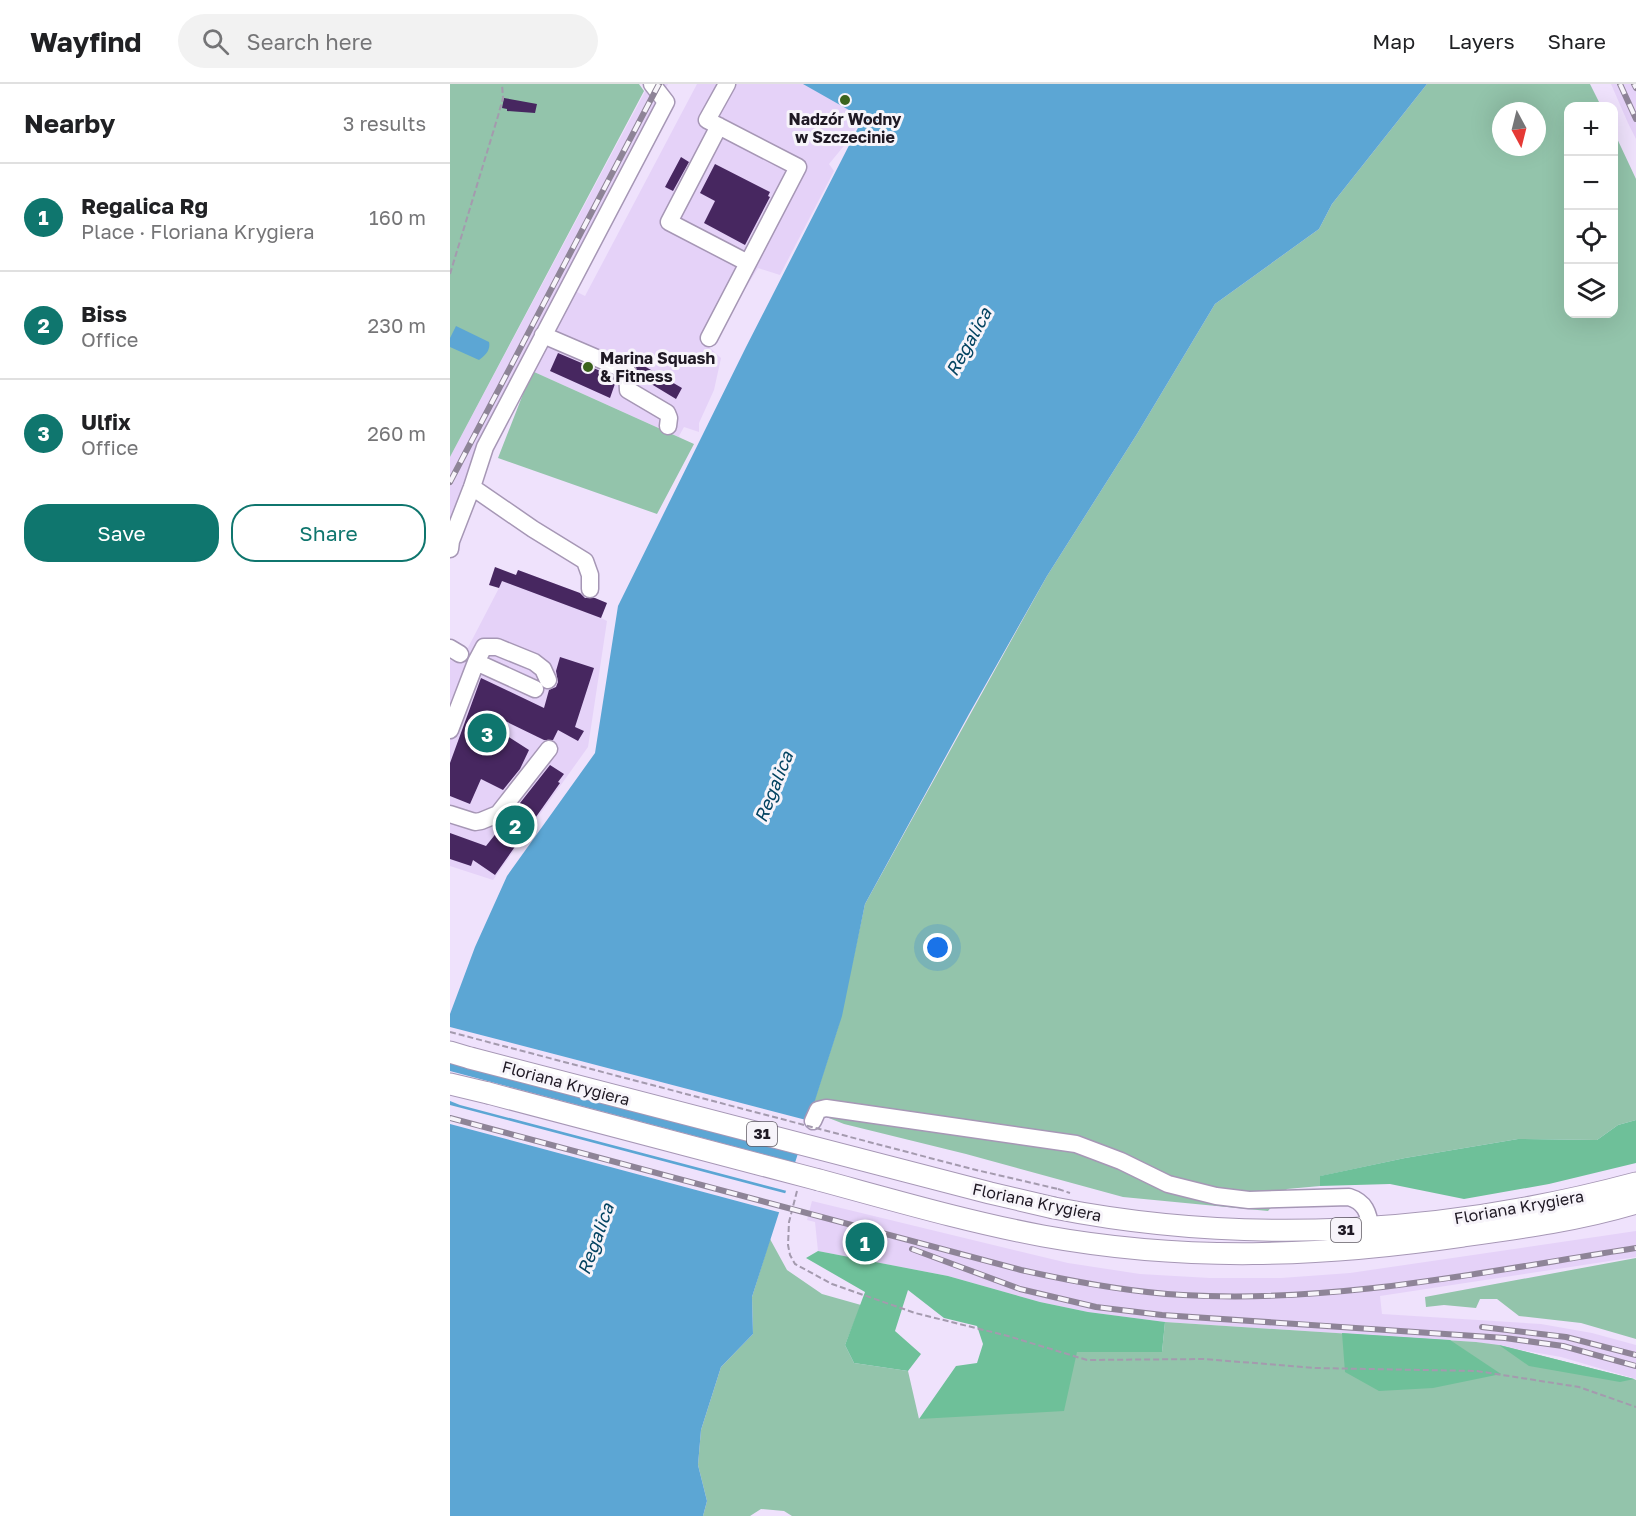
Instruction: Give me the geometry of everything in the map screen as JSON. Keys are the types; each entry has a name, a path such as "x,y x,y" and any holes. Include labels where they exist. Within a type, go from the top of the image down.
{"main road":[{"name":"Floriana Krygiera","path":"450,1052 990,1193 1056,1198 1116,1219 1209,1229 1298,1231 1370,1228 1478,1215 1591,1194 1636,1183"},
{"name":"Floriana Krygiera","path":"450,1084 978,1221 1044,1236 1147,1250 1216,1254 1288,1254 1391,1246 1568,1219 1636,1203"}],"street":[{"path":"450,549 485,447 666,102 652,84"},
{"path":"709,338 798,168 707,120 727,84"},
{"path":"719,126 669,222 748,263"},
{"path":"543,335 627,371 628,390 667,413 668,426"},
{"path":"472,487 585,561 590,575 590,589"},
{"path":"450,730 476,662 484,647 497,647 540,665 542,685 476,662"},
{"path":"450,814 475,822 498,814 549,749"},
{"path":"812,1126 818,1110 826,1108 1076,1144 1189,1191 1249,1200 1349,1197 1359,1201 1365,1207 1370,1228"}],"path":[{"path":"450,274 462,228 502,104 502,84"},
{"path":"450,1032 972,1169 1056,1198"},
{"path":"797,1188 789,1222 788,1245 795,1264 832,1284 915,1313 1008,1336 1087,1360 1204,1359 1316,1368 1477,1371 1579,1387 1636,1407"}],"shaded area":[{"path":"649,84 668,84 450,536 450,457"},
{"path":"697,84 873,84 867,116 860,121 848,141 829,164 834,171 780,275 758,268 709,347 721,358 714,390 699,423 699,432 684,427 679,436 681,438 532,371 573,290 585,296"},
{"path":"1611,84 1636,84 1636,139 1628,123"},
{"path":"518,570 607,603 601,618 607,621 588,747 493,880 450,866 450,660 460,663 499,588 505,571 516,575"},
{"path":"812,1201 1068,1263 1140,1274 1210,1278 1281,1278 1350,1273 1636,1231 1636,1257 1380,1296 1382,1314 1541,1324 1592,1333 1636,1345 1636,1379 1561,1357 1476,1342 1165,1322 1088,1312 1040,1302 948,1276 818,1251 815,1222 807,1220"}],"green space":[{"path":"450,84 639,84 644,91 450,457"},
{"path":"1427,84 1590,84 1599,102 1564,102 1564,318 1618,318 1618,141 1636,179 1636,1120 1618,1125 1597,1140 1518,1139 1405,1158 1321,1176 1320,1186 1287,1189 1268,1211 1123,1197 966,1154 844,1124 811,1111 839,1024 865,904 1047,576 1137,434 1215,304 1319,229 1332,204"},
{"path":"532,371 694,444 657,514 498,458"},
{"path":"1636,1120 1636,1163 1549,1184 1464,1199 1390,1184 1320,1186 1320,1176 1405,1158 1518,1139 1597,1140 1618,1125"},
{"path":"770,1239 787,1270 822,1294 861,1305 845,1345 854,1363 908,1371 919,1419 1077,1352 1162,1352 1165,1322 1476,1342 1499,1345 1634,1379 1636,1380 1636,1516 792,1516 784,1511 761,1509 750,1516 703,1516 707,1501 698,1465 701,1430 721,1367 753,1334 752,1297"},
{"path":"818,1251 948,1276 1040,1302 1088,1312 1165,1322 1162,1352 1077,1352 1064,1411 919,1419 956,1366 977,1363 983,1344 977,1326 944,1318 908,1290 895,1331 921,1354 908,1371 854,1363 845,1345 865,1292 806,1258"},
{"path":"1636,1258 1636,1339 1581,1323 1519,1316 1497,1299 1480,1299 1476,1308 1444,1305 1426,1307 1425,1297"},
{"path":"1342,1333 1450,1340 1501,1374 1433,1388 1379,1391 1345,1372"},
{"path":"1499,1345 1634,1379 1620,1382 1529,1366"}],"water":[{"name":"Regalica","path":"803,84 1427,84 1332,204 1319,229 1215,304 1137,434 1047,576 865,904 842,1016 752,1297 753,1334 721,1367 701,1430 698,1465 707,1501 703,1516 450,1516 450,1014 475,947 507,876 595,753 618,606 746,347 863,118"},
{"path":"456,326 489,342 488,350 483,357 479,360 450,347 450,338"}],"pier":[{"path":"450,1027 810,1121 800,1155 450,1063"},
{"path":"450,1071 797,1163 787,1191 460,1105 450,1101"},
{"path":"450,1105 788,1194 782,1213 450,1124"}],"building":[{"path":"504,98 537,104 535,113 507,111 502,108"},
{"path":"681,157 689,162 673,191 665,187"},
{"path":"715,164 770,192 768,196 770,197 745,245 704,223 715,201 700,193"},
{"path":"558,353 617,378 610,398 550,371"},
{"path":"639,363 682,388 676,399 638,376 636,367"},
{"path":"495,567 516,575 518,570 580,593 585,598 595,598 607,603 601,618 502,581 499,588 489,585"},
{"path":"560,657 594,668 575,727 584,731 578,741 558,730 553,740 544,740 497,717 492,726 529,750 520,769 503,790 481,779 470,804 450,796 450,763 481,678 544,708 549,690 556,687 558,682 556,671"},
{"path":"550,765 564,774 558,782 560,783 495,875 473,860 471,866 450,859 450,833 486,846"},
{"path":"854,1234 878,1240 871,1256 860,1253 862,1246 851,1243"}],"railway":[{"path":"450,482 659,84"},
{"path":"1620,84 1636,119"},
{"path":"1634,84 1636,88"},
{"path":"450,1118 1021,1270 1142,1292 1240,1297 1354,1290 1411,1284 1636,1248"},
{"path":"912,1249 1020,1289 1096,1307 1162,1315 1505,1338 1563,1346 1636,1366"},
{"path":"1482,1327 1566,1337 1636,1355"}],"place":[{"name":"Nadzór Wodny w Szczecinie","path":"845,100"},
{"name":"Marina Squash & Fitness","path":"588,367"},
{"name":"Ulfix","path":"487,733"},
{"name":"Biss","path":"515,825"},
{"name":"Regalica Rg","path":"865,1242"}]}
